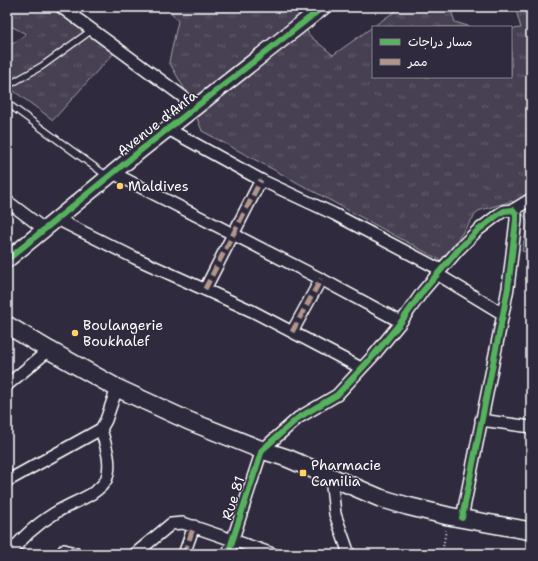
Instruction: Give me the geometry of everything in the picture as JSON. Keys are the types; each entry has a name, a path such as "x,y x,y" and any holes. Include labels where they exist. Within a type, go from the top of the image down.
{"main road":[{"path":"7,325 117,388 189,421 262,450 287,458 380,498 455,517 531,531"}],"street":[{"path":"61,7 197,107"},
{"name":"Avenue d'Anfa","path":"7,260 168,129 323,7"},
{"path":"168,129 261,180 334,214 439,272 503,314"},
{"path":"111,175 233,234 401,322"},
{"path":"204,289 261,180"},
{"path":"262,450 298,418 337,395 374,355 439,272 476,231 504,211 513,210 531,199"},
{"path":"7,200 44,229"},
{"path":"455,517 481,420 503,314 516,220 516,214 513,210"},
{"path":"57,219 135,258 204,289 292,332 361,368"},
{"path":"292,332 321,279"},
{"path":"7,384 49,350"},
{"path":"7,480 93,434 101,428 106,420 117,388"},
{"path":"481,420 531,427"},
{"path":"10,554 19,543 42,522 64,507 95,492 101,486 106,479 108,465 107,451 101,428"},
{"name":"Rue 81","path":"228,554 262,450"},
{"path":"331,477 335,514 349,554"},
{"path":"135,554 171,524 183,522 273,554"},
{"path":"184,554 194,526"},
{"path":"64,550 78,554"}],"lane":[{"path":"7,86 42,66 92,30"},
{"path":"7,103 111,175"}],"path":[{"path":"442,554 455,517"}],"green space":[{"path":"7,7 66,7 123,44 53,120 7,86 7,48 26,34 7,24"},
{"path":"167,7 294,7 310,36 333,55 372,27 372,78 512,78 512,29 521,28 515,7 531,7 531,253 522,251 528,221 512,201 478,211 442,261 202,131 189,97 169,62 178,21"},
{"path":"401,7 450,7 455,22 468,26 374,26"}],"marked path":[{"path":"205,289 261,180"},
{"path":"292,332 321,279"},
{"path":"184,554 194,526"},
{"path":"64,550 77,554"}],"cycle path":[{"path":"7,260 141,150 323,7"},
{"path":"228,554 262,450 298,418 337,395 374,355 401,322 423,291 459,249 477,231 499,214 504,211 513,210 516,214 516,220 508,288 462,518"}],"place":[{"name":"Maldives","path":"120,186"},
{"name":"Boulangerie Boukhalef","path":"75,333"},
{"name":"Pharmacie Camilia","path":"303,473"}]}
